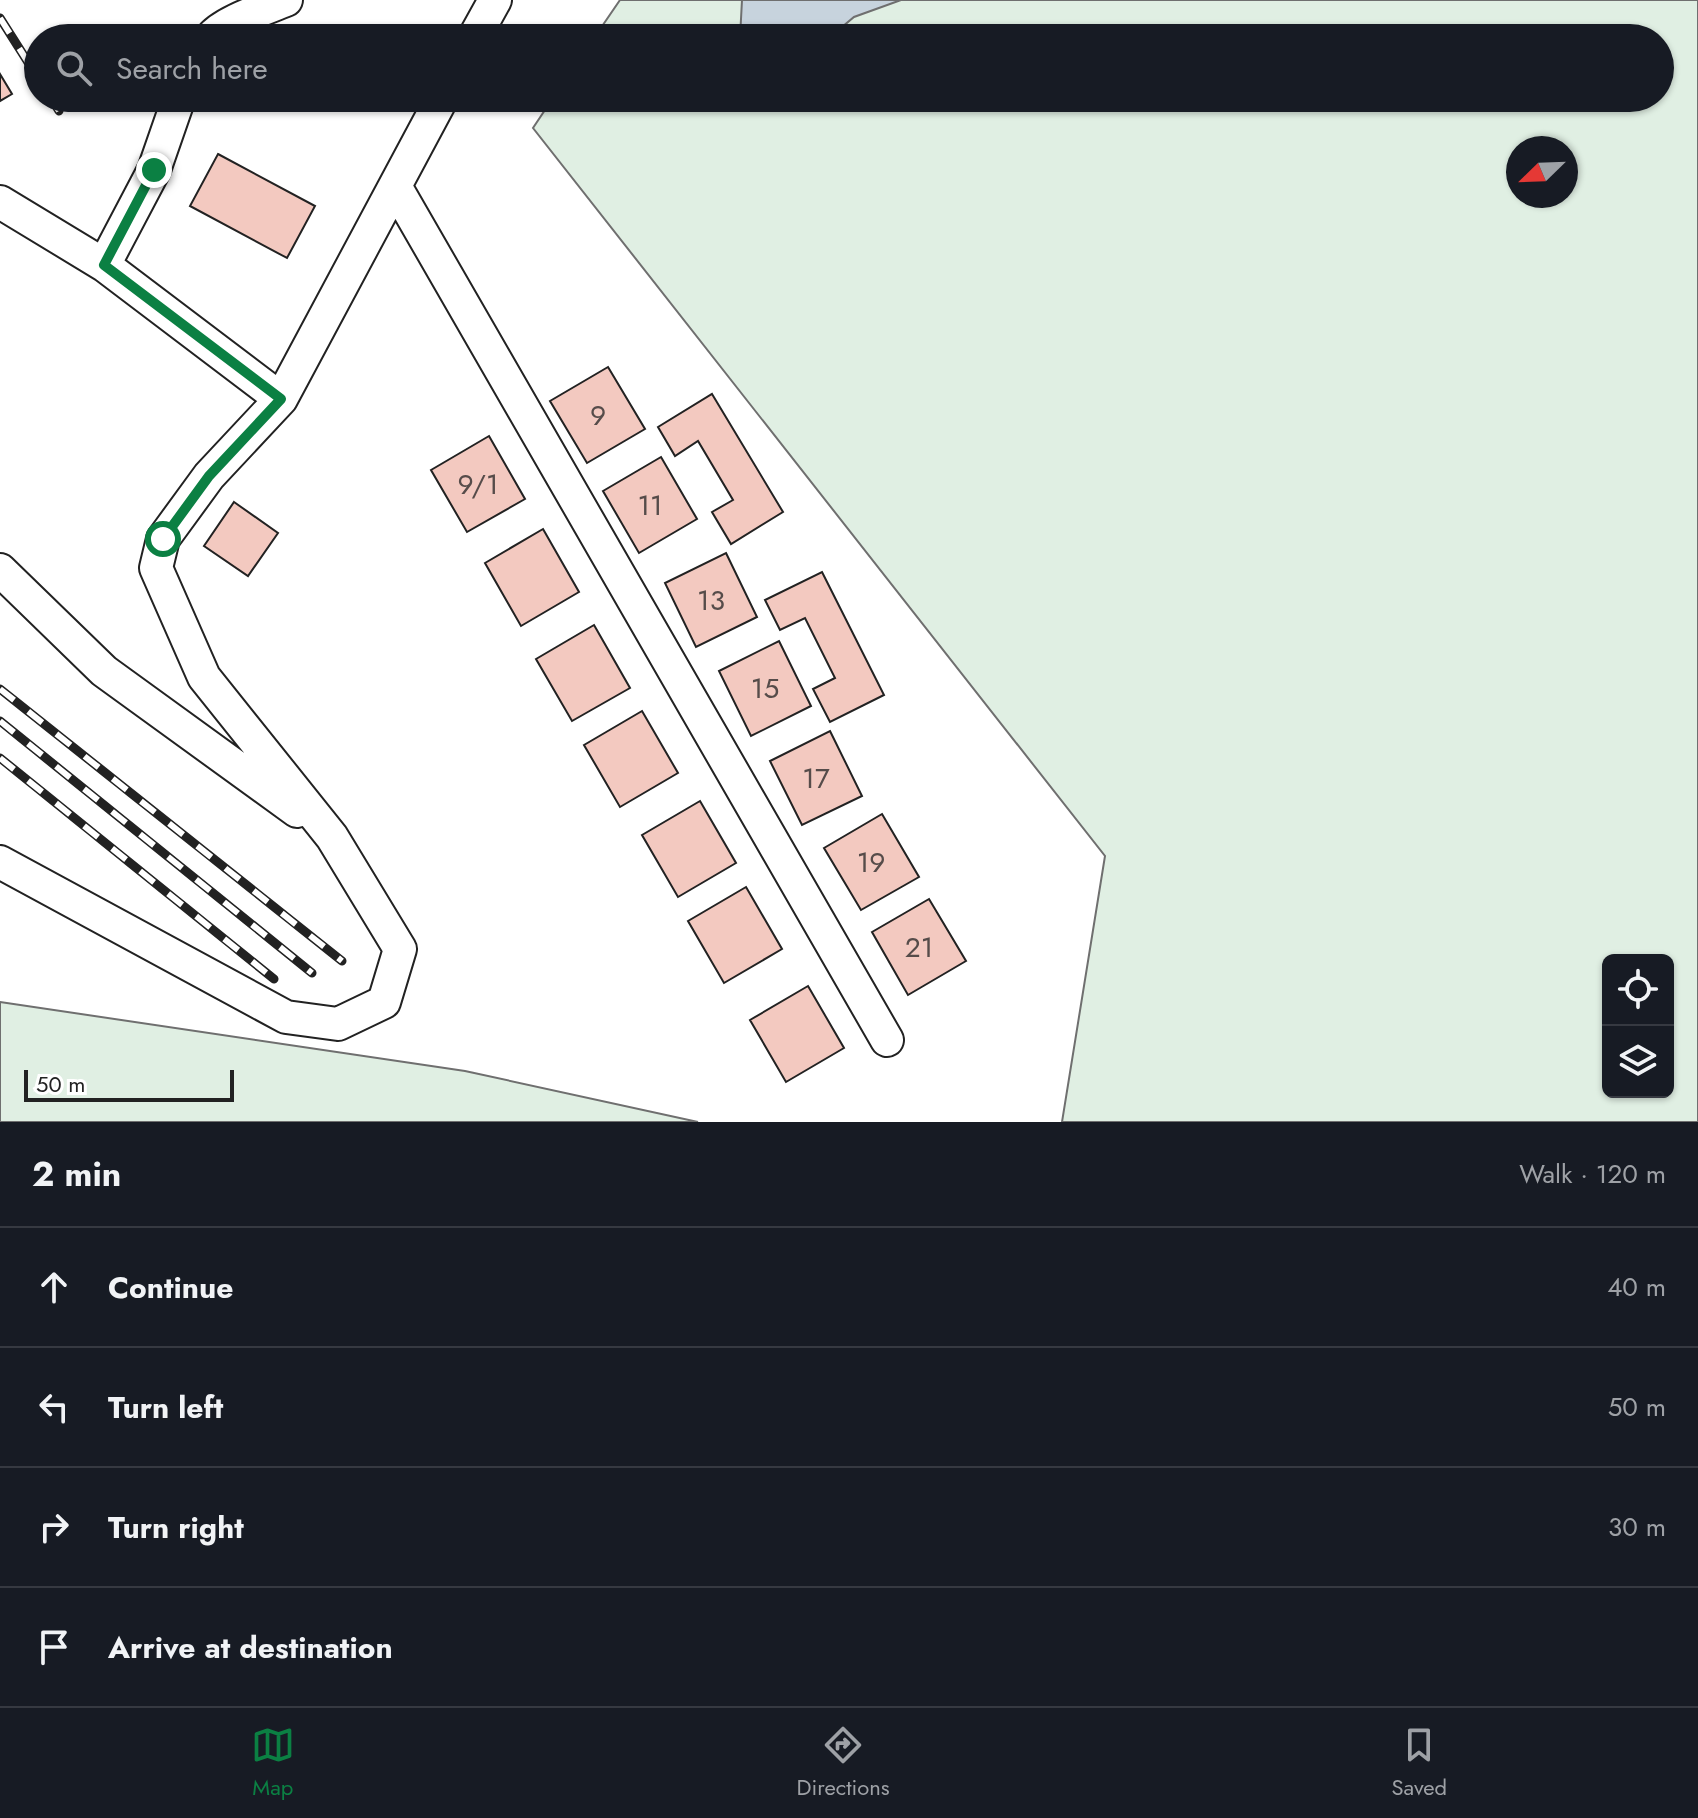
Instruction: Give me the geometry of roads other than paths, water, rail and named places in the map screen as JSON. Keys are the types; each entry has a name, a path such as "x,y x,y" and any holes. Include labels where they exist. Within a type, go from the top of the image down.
{"street":[{"path":"231,24 286,0"},
{"path":"482,24 495,0"},
{"path":"104,265 154,170 174,112"},
{"path":"0,862 286,1017 338,1024 384,1002 400,949 332,837 204,677 156,568 163,539 172,526 209,476 281,399 435,112"},
{"path":"395,186 887,1040"},
{"path":"0,202 104,265 281,399"},
{"path":"0,570 104,671 332,837"}],"railway":[{"path":"0,18 24,56"},
{"path":"0,689 342,961"},
{"path":"0,721 312,973"},
{"path":"0,758 274,979"}]}
